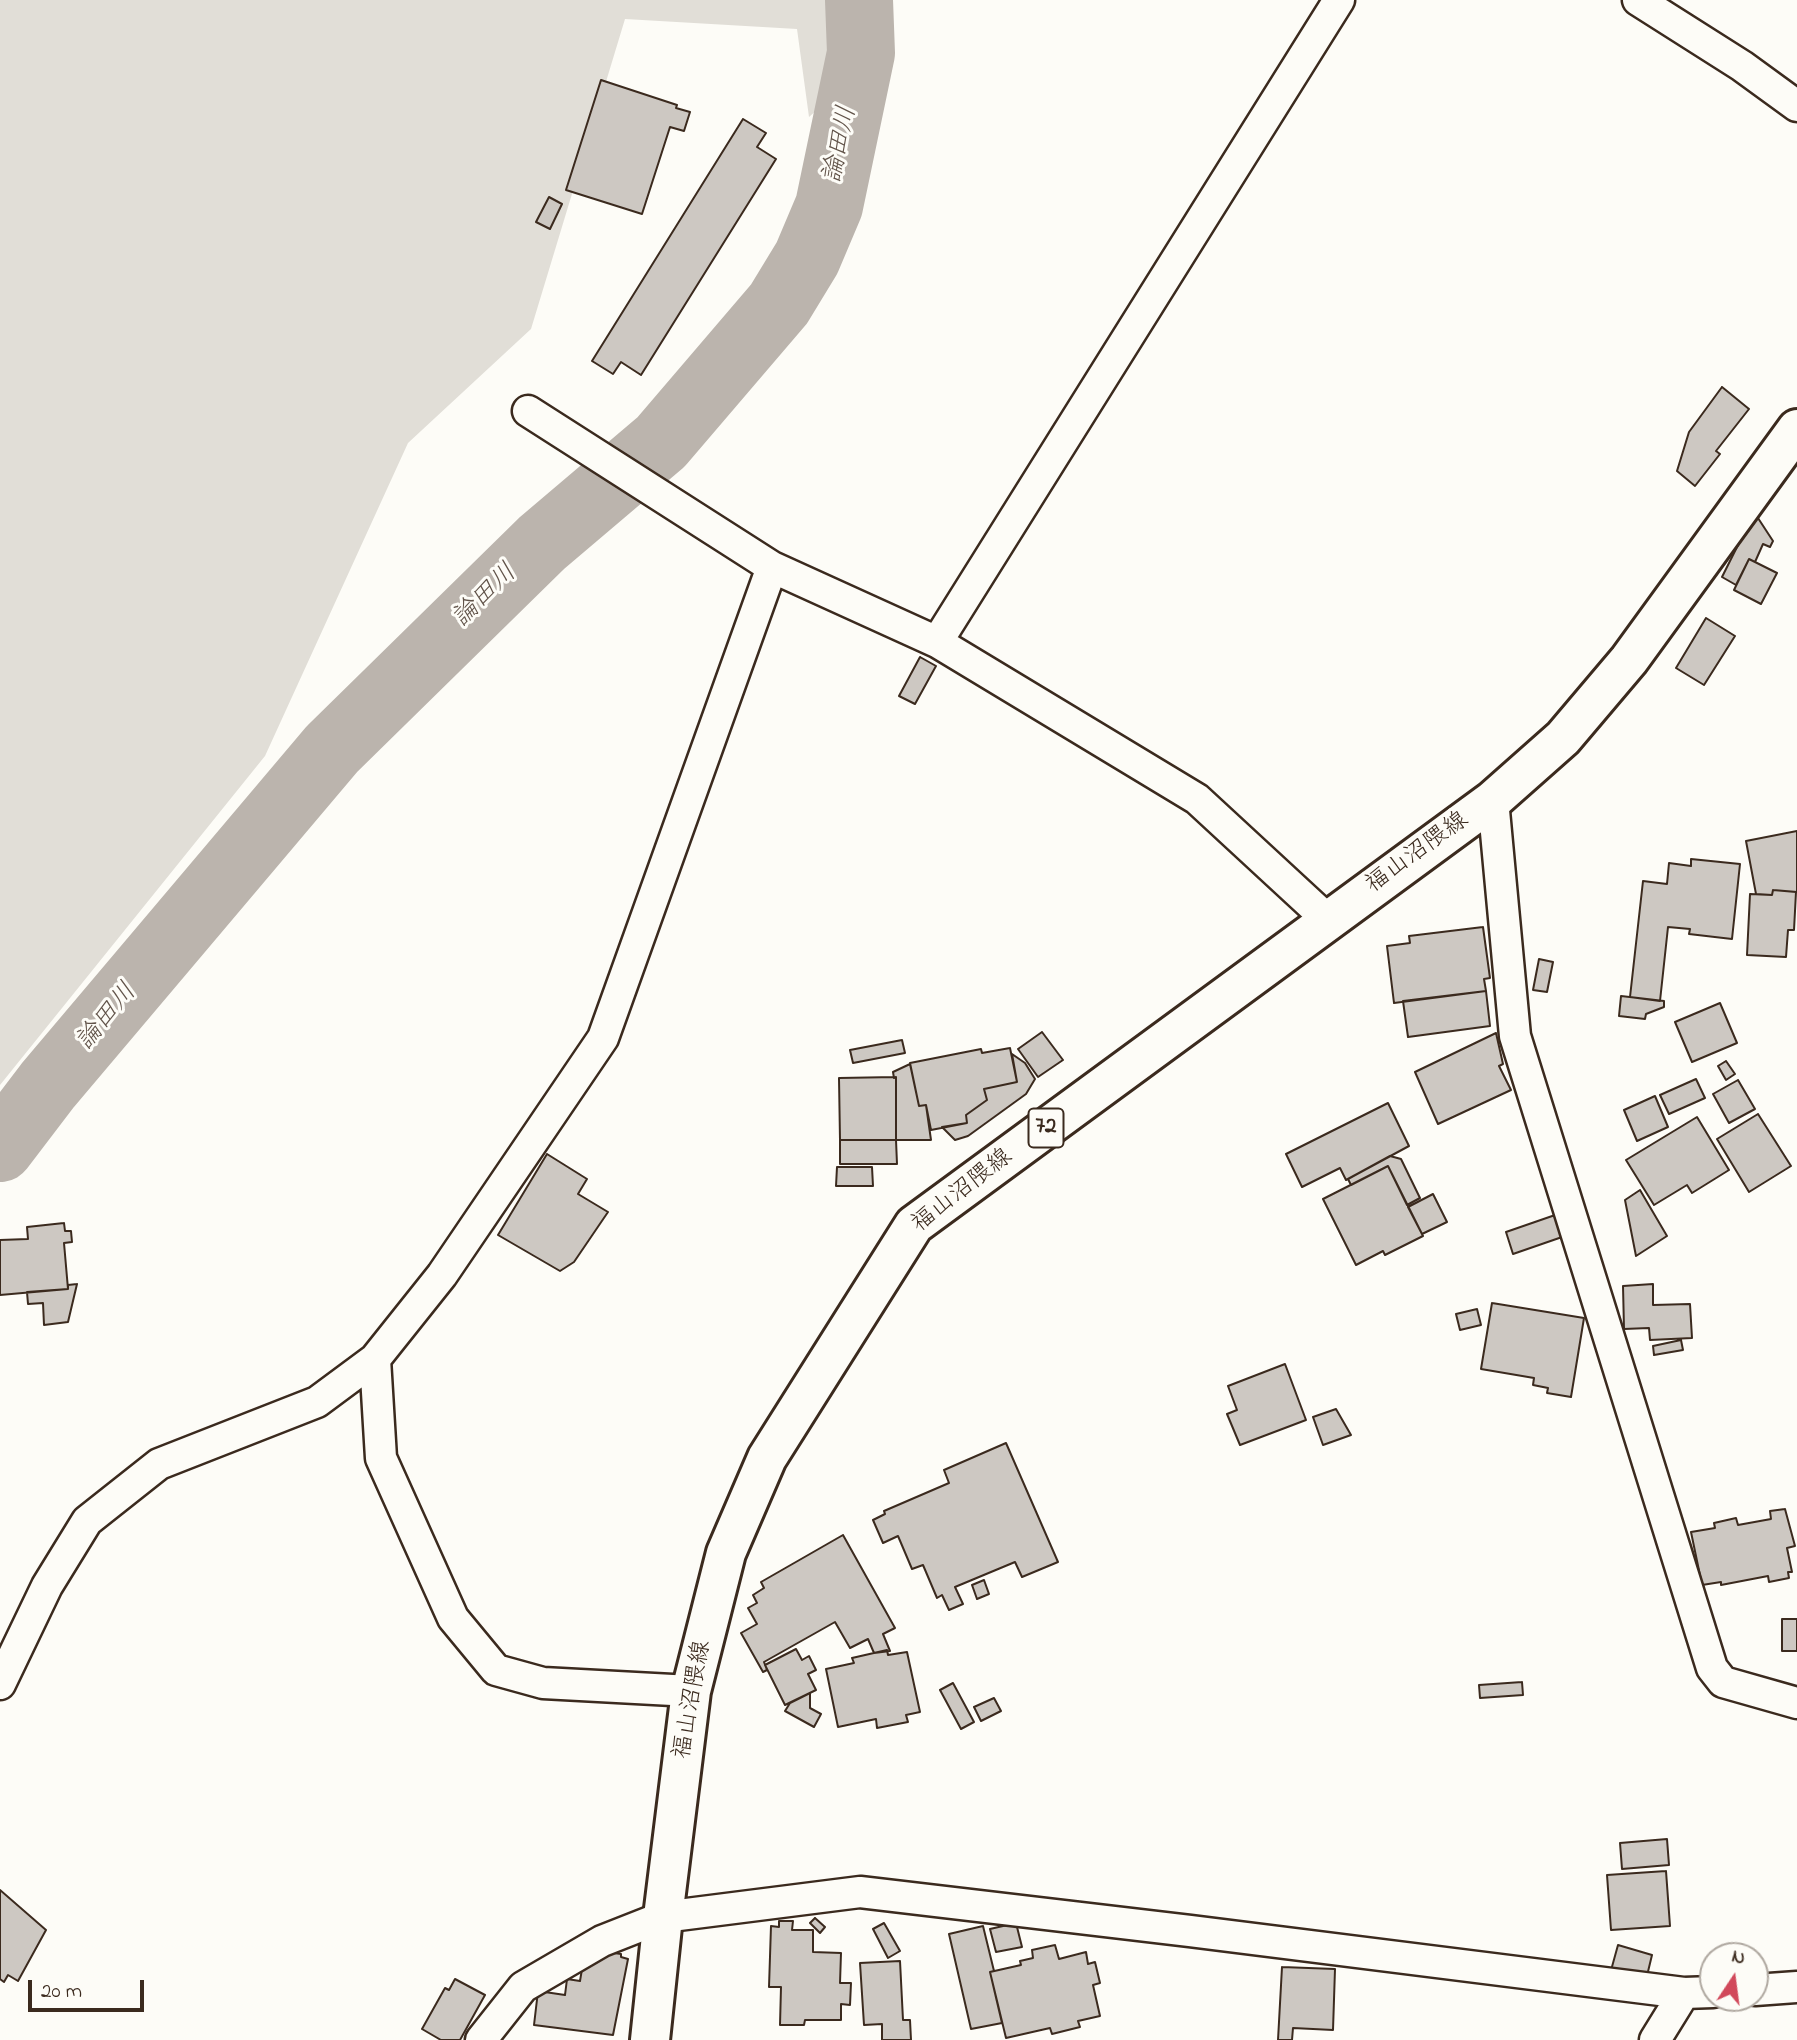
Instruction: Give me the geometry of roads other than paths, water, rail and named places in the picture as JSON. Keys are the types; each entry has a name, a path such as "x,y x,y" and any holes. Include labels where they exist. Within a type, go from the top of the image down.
{"main road":[{"name":"福山沼隈線","path":"650,2040 691,1690 726,1553 767,1458 914,1225 1493,800 1563,738 1629,660 1797,429"}],"street":[{"path":"937,642 1339,0"},
{"path":"1638,0 1742,66 1797,106"},
{"path":"528,411 772,567 937,642 1197,799 1328,920"},
{"path":"0,1684 47,1586 87,1521 159,1464 317,1402 375,1359 442,1275 603,1038 772,567"},
{"path":"1493,800 1514,1036 1712,1668 1723,1682 1797,1703"},
{"path":"375,1359 381,1458 453,1618 496,1670 543,1683 691,1690"},
{"path":"481,2040 523,1987 602,1941 663,1917 860,1892 1699,1992"},
{"path":"1769,1989 1797,1987"},
{"path":"1656,2040 1699,1992"}],"waterway":[{"name":"論田川","path":"0,1148 48,1085 332,749 542,543 661,442 779,304 807,258 829,206 861,53 859,0"}]}
